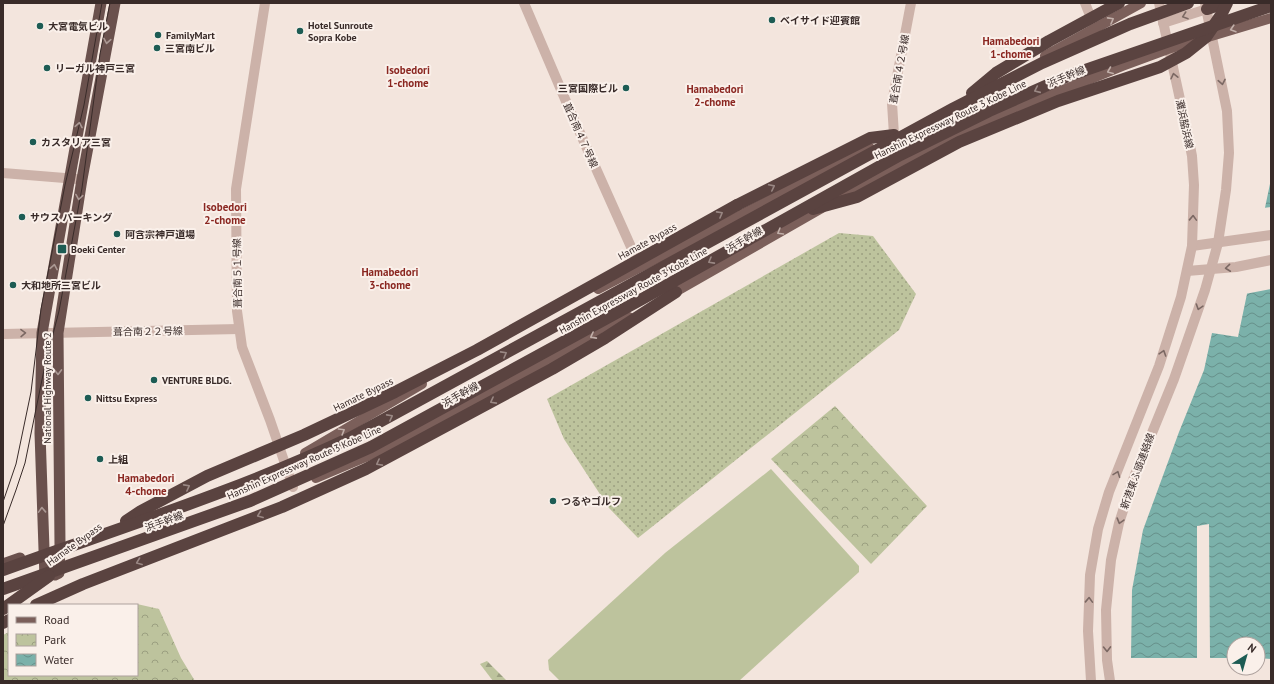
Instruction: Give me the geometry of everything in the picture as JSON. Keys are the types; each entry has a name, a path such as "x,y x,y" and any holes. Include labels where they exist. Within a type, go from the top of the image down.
{"highway":[{"name":"National Highway Route 2","path":"45,578 40,433 42,333 101,3"},
{"name":"National Highway Route 2","path":"59,573 58,333 82,179 115,3"},
{"path":"954,108 996,73 1049,41 1120,3"},
{"name":"Hanshin Expressway Route 3 Kobe Line","path":"3,570 224,492 302,460 350,438 954,108 1055,57 1130,24 1188,3"},
{"path":"1206,6 1224,3"},
{"path":"793,215 857,197 959,142 1058,100 1160,66 1186,52 1206,37 1221,15 1227,3"},
{"name":"Hanshin Expressway Route 3 Kobe Line","path":"3,589 250,501 371,447 900,155 989,111 1068,76 1271,14"},
{"name":"Hamate Bypass","path":"11,604 85,550 141,512 207,476 304,435 395,392 477,350 737,205 870,138 894,135"},
{"path":"38,604 83,584 282,507 366,470 552,369 605,338 676,292"},
{"path":"3,564 44,549 60,545"},
{"path":"3,594 59,573"}],"main road":[{"name":"浜手幹線","path":"60,545 286,464 438,374 640,266 990,87 1141,3"},
{"name":"浜手幹線","path":"59,573 294,487 387,448 676,292 953,135 1122,66 1168,49 1213,36 1271,14"}],"street":[{"name":"葺合南５１号線","path":"265,3 236,189 237,311 242,346 294,487"},
{"name":"葺合南４７号線","path":"524,3 568,106 640,266"},
{"name":"葺合南４２号線","path":"894,135 892,103 910,3"},
{"path":"1084,35 1093,23 1085,3"},
{"name":"灘浜脇浜線","path":"1159,3 1192,156 1194,185 1192,246 1187,271"},
{"path":"1163,23 1206,6 1213,36 1227,111 1230,153 1218,243 1211,270"},
{"path":"3,173 82,179"},
{"path":"1192,246 1271,235"},
{"path":"1187,271 1211,270 1271,260"},
{"name":"新港東ふ頭連絡線","path":"1110,681 1107,660 1106,610 1111,560 1119,523 1134,477 1190,336 1211,270"},
{"name":"新港東ふ頭連絡線","path":"1091,681 1088,631 1090,583 1098,529 1109,492 1159,366 1181,296 1187,271"},
{"name":"葺合南２２号線","path":"3,334 239,329"}],"green space":[{"path":"839,233 873,236 916,294 899,330 638,538 609,508 564,439 547,399"},
{"path":"835,406 927,506 871,564 771,459"},
{"path":"771,469 859,566 859,572 739,681 560,681 549,670 548,660 665,553"},
{"path":"138,604 159,609 181,658 195,681 3,681 3,635 8,632 8,676 138,676"},
{"path":"487,661 507,681 493,681 480,664"}],"water":[{"path":"1271,179 1271,659 1266,659 1266,636 1226,636 1226,658 1210,658 1209,524 1197,526 1197,658 1131,658 1132,590 1143,530 1179,432 1204,370 1212,333 1238,337"}],"pier":[{"path":"1271,207 1271,289 1245,294 1263,208"}],"tram line":[{"path":"3,502 16,464 31,392 41,309 65,185 84,105 102,3"},
{"path":"3,526 25,463 45,365 59,311 82,188 100,54 110,3"}],"place":[{"name":"ベイサイド迎賓館","path":"772,20"},
{"name":"大宮電気ビル","path":"40,26"},
{"name":"Hotel Sunroute Sopra Kobe","path":"300,31"},
{"name":"FamilyMart","path":"158,35"},
{"name":"三宮南ビル","path":"157,48"},
{"name":"リーガル神戸三宮","path":"47,68"},
{"name":"三宮国際ビル","path":"626,88"},
{"name":"カスタリア三宮","path":"33,142"},
{"name":"サウス パーキング","path":"22,217"},
{"name":"阿含宗神戸道場","path":"117,234"},
{"name":"Boeki Center","path":"62,249"},
{"name":"大和地所三宮ビル","path":"13,285"},
{"name":"VENTURE BLDG.","path":"154,380"},
{"name":"Nittsu Express","path":"88,398"},
{"name":"上組","path":"100,459"},
{"name":"つるやゴルフ","path":"553,501"}],"district":[{"name":"Hamabedori 1-chome","path":"1011,47"},
{"name":"Isobedori 1-chome","path":"408,76"},
{"name":"Hamabedori 2-chome","path":"715,95"},
{"name":"Isobedori 2-chome","path":"225,213"},
{"name":"Hamabedori 3-chome","path":"390,278"},
{"name":"Hamabedori 4-chome","path":"146,484"}]}
